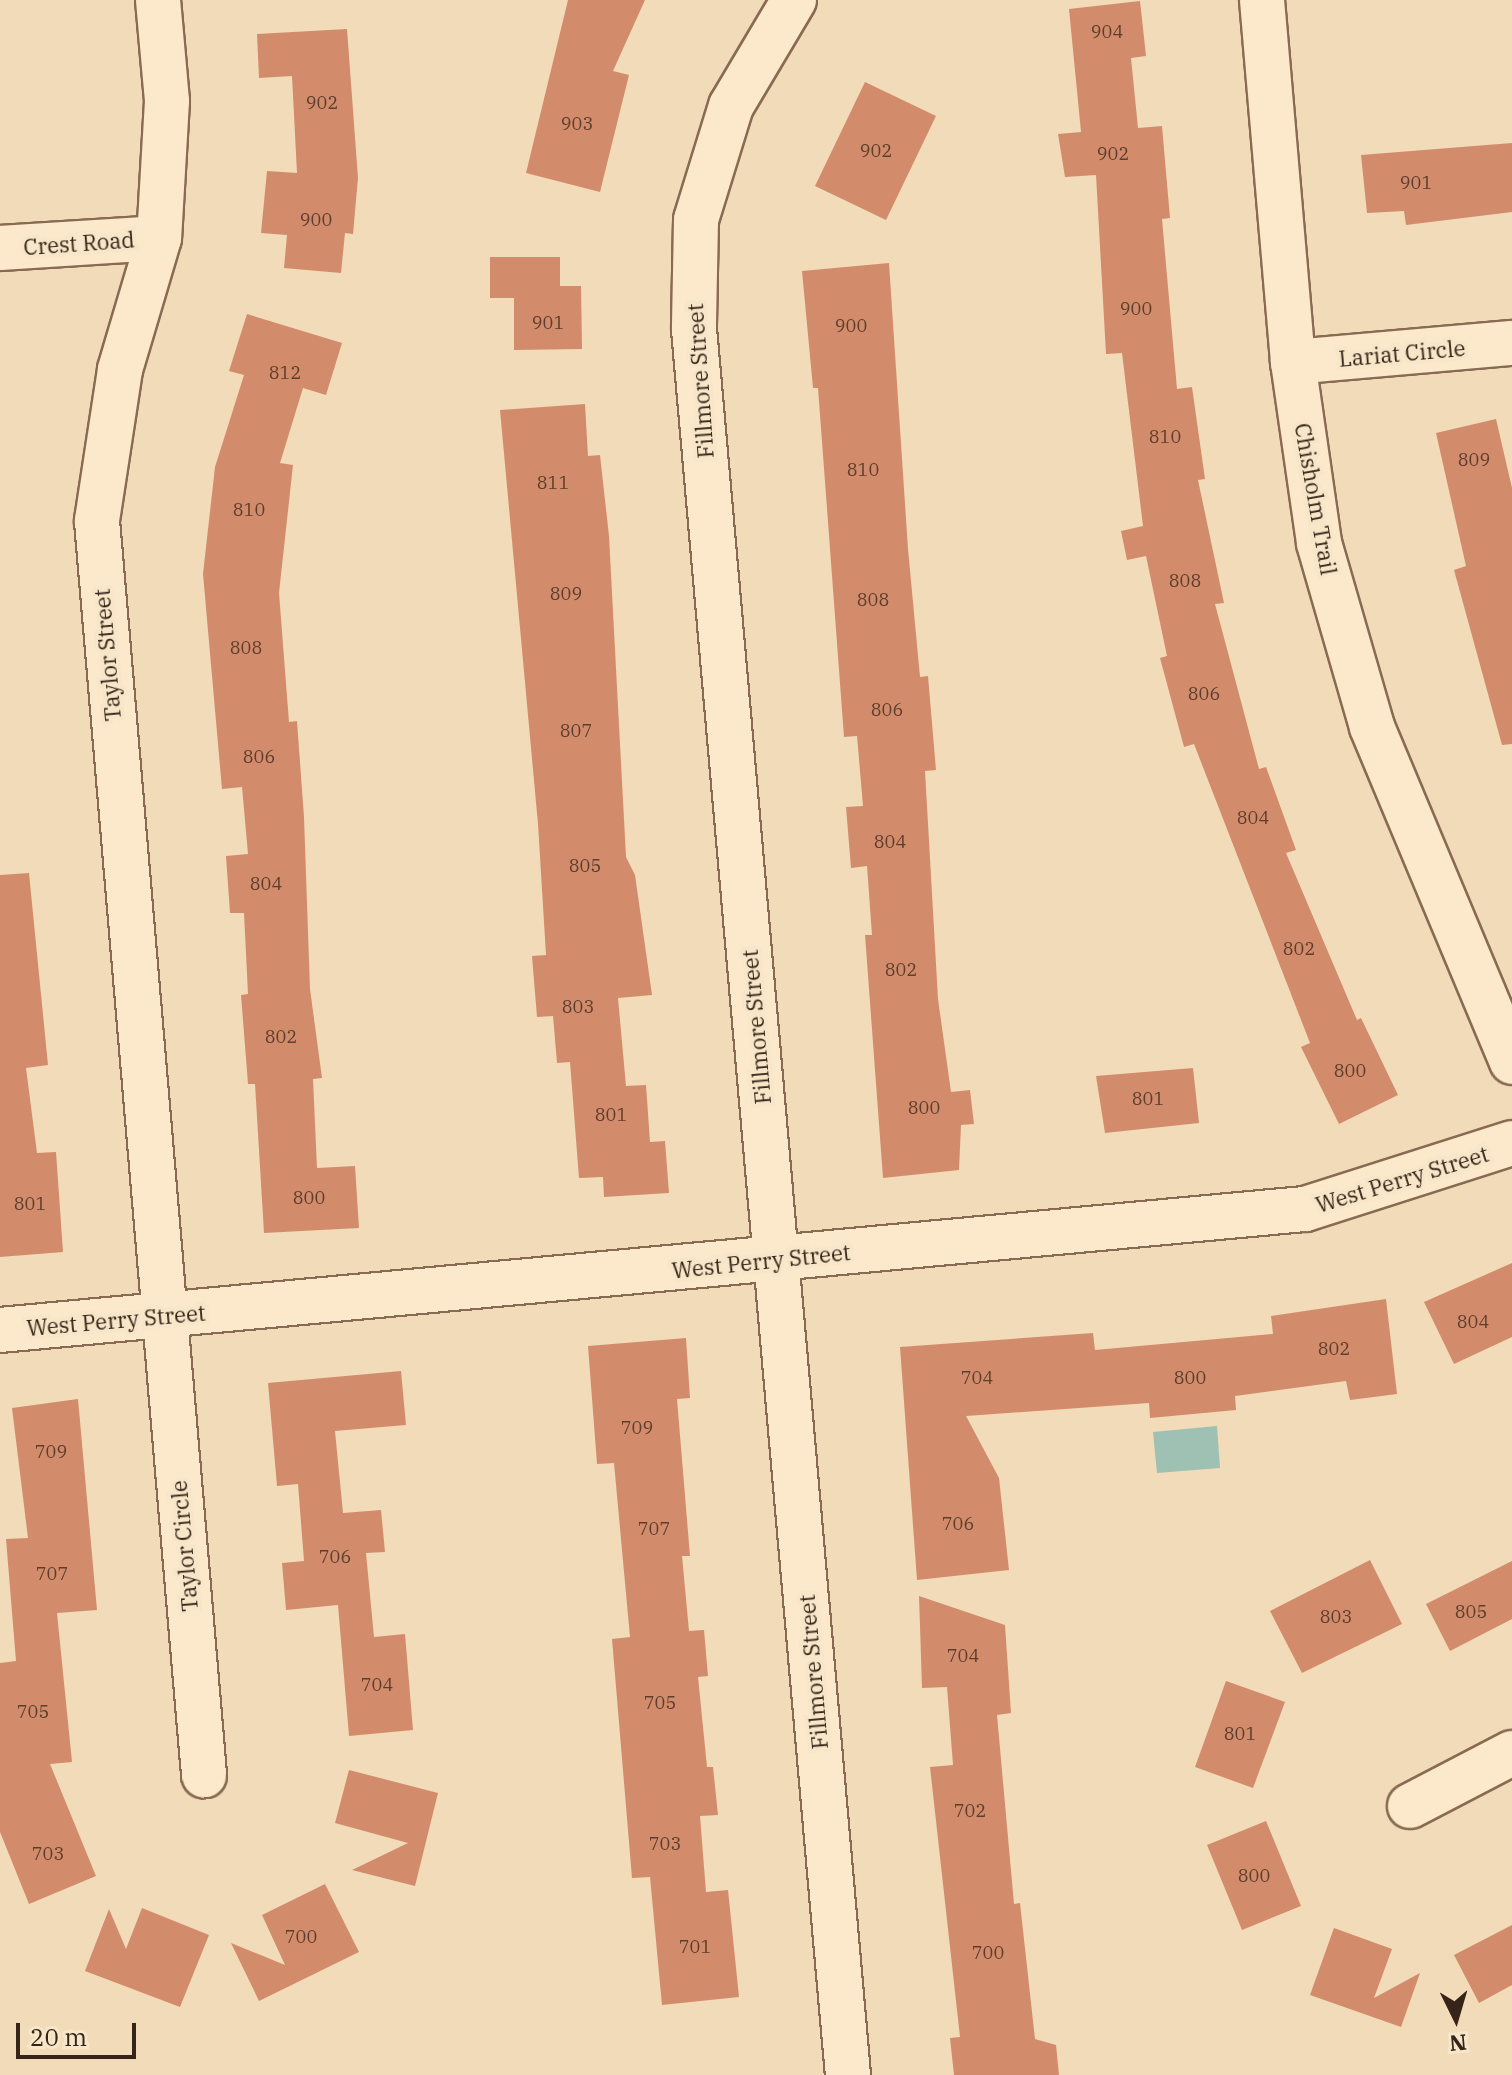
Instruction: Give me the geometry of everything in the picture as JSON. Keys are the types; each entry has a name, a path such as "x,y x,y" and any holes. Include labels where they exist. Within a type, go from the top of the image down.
{"street":[{"name":"Taylor Street","path":"158,0 167,101 159,238 120,370 97,521 163,1316"},
{"name":"Fillmore Street","path":"794,0 731,106 709,177 696,220 694,329 848,2075"},
{"name":"Chisholm Trail","path":"1262,0 1293,362 1319,543 1372,727 1512,1062"},
{"name":"Crest Road","path":"0,248 159,238"},
{"name":"Lariat Circle","path":"1293,362 1512,343"},
{"name":"West Perry Street","path":"0,1330 1305,1209 1512,1143"},
{"name":"Taylor Circle","path":"163,1316 204,1775"},
{"path":"1410,1806 1512,1753"}],"shaded area":[{"path":"1217,1426 1220,1468 1157,1473 1153,1432"}],"building":[{"path":"568,0 645,0 613,71 629,75 600,192 526,173"},
{"path":"1140,1 1146,56 1131,58 1138,128 1162,126 1170,218 1162,219 1177,389 1192,387 1205,479 1198,480 1224,603 1215,604 1259,769 1266,767 1296,850 1286,853 1357,1020 1361,1018 1398,1095 1339,1124 1301,1047 1310,1043 1194,744 1184,747 1160,658 1167,656 1146,556 1127,560 1121,531 1143,526 1122,353 1106,354 1096,175 1065,177 1058,134 1081,132 1069,9"},
{"path":"347,29 358,178 353,234 345,233 341,273 284,268 287,235 261,233 267,171 297,173 292,76 259,78 257,34"},
{"path":"865,82 936,116 886,220 815,186"},
{"path":"1512,143 1512,212 1406,225 1404,211 1367,213 1361,155"},
{"path":"490,257 560,257 560,286 581,286 582,349 514,350 514,298 490,298"},
{"path":"889,263 908,549 920,677 928,676 936,770 925,771 938,999 951,1092 970,1090 974,1124 961,1125 959,1170 883,1178 865,935 872,935 867,866 851,868 846,807 863,806 857,736 844,737 818,388 813,388 802,271"},
{"path":"247,314 342,343 326,395 303,388 280,463 293,465 279,593 289,722 297,721 310,989 322,1078 313,1079 317,1168 355,1166 359,1228 264,1233 255,1084 248,1084 241,995 248,994 244,913 230,913 226,856 248,854 242,787 222,789 203,574 215,467 244,375 229,371"},
{"path":"585,404 588,456 600,455 609,536 626,857 635,875 652,995 618,998 626,1086 646,1085 650,1142 665,1141 669,1193 604,1197 603,1177 579,1178 570,1062 557,1063 553,1016 537,1017 532,956 546,955 538,824 500,410"},
{"path":"1496,419 1512,488 1512,744 1502,745 1454,570 1466,566 1436,433"},
{"path":"29,873 48,1065 26,1068 37,1153 56,1152 63,1252 0,1257 0,875"},
{"path":"1193,1068 1199,1123 1105,1133 1096,1076"},
{"path":"1512,1263 1512,1337 1454,1364 1424,1302"},
{"path":"1386,1299 1397,1394 1350,1400 1346,1381 1235,1396 1236,1410 1150,1418 1149,1403 966,1416 999,1478 1009,1570 917,1580 900,1347 1093,1333 1095,1350 1273,1334 1271,1316"},
{"path":"686,1338 690,1398 677,1399 690,1556 682,1556 689,1631 704,1630 708,1676 698,1677 707,1767 713,1767 718,1815 700,1816 706,1892 728,1890 739,1997 662,2005 650,1877 632,1878 612,1639 630,1637 614,1463 597,1464 588,1346"},
{"path":"401,1371 406,1425 335,1431 343,1513 381,1510 385,1552 366,1553 374,1637 405,1634 413,1730 349,1736 338,1605 286,1610 282,1563 304,1561 298,1484 277,1486 268,1383"},
{"path":"78,1399 97,1610 57,1613 72,1762 50,1764 96,1876 29,1904 0,1832 0,1663 16,1661 6,1539 28,1538 12,1408"},
{"path":"1370,1560 1402,1624 1302,1673 1270,1611"},
{"path":"1512,1561 1512,1619 1450,1651 1426,1604"},
{"path":"919,1596 1005,1625 1011,1713 997,1715 1014,1904 1020,1903 1035,2039 1056,2045 1059,2075 954,2075 950,2038 960,2037 930,1767 953,1765 947,1687 922,1688"},
{"path":"1226,1681 1285,1702 1253,1788 1195,1767"},
{"path":"349,1770 438,1793 415,1886 352,1870 408,1843 335,1823"},
{"path":"1266,1821 1301,1906 1242,1930 1207,1845"},
{"path":"325,1884 359,1952 259,2001 231,1943 285,1965 262,1915"},
{"path":"142,1908 209,1935 180,2007 85,1971 109,1909 126,1949"},
{"path":"1512,1925 1512,1985 1479,2003 1454,1955"},
{"path":"1334,1928 1392,1949 1374,1998 1420,1973 1401,2027 1310,1995"}]}
